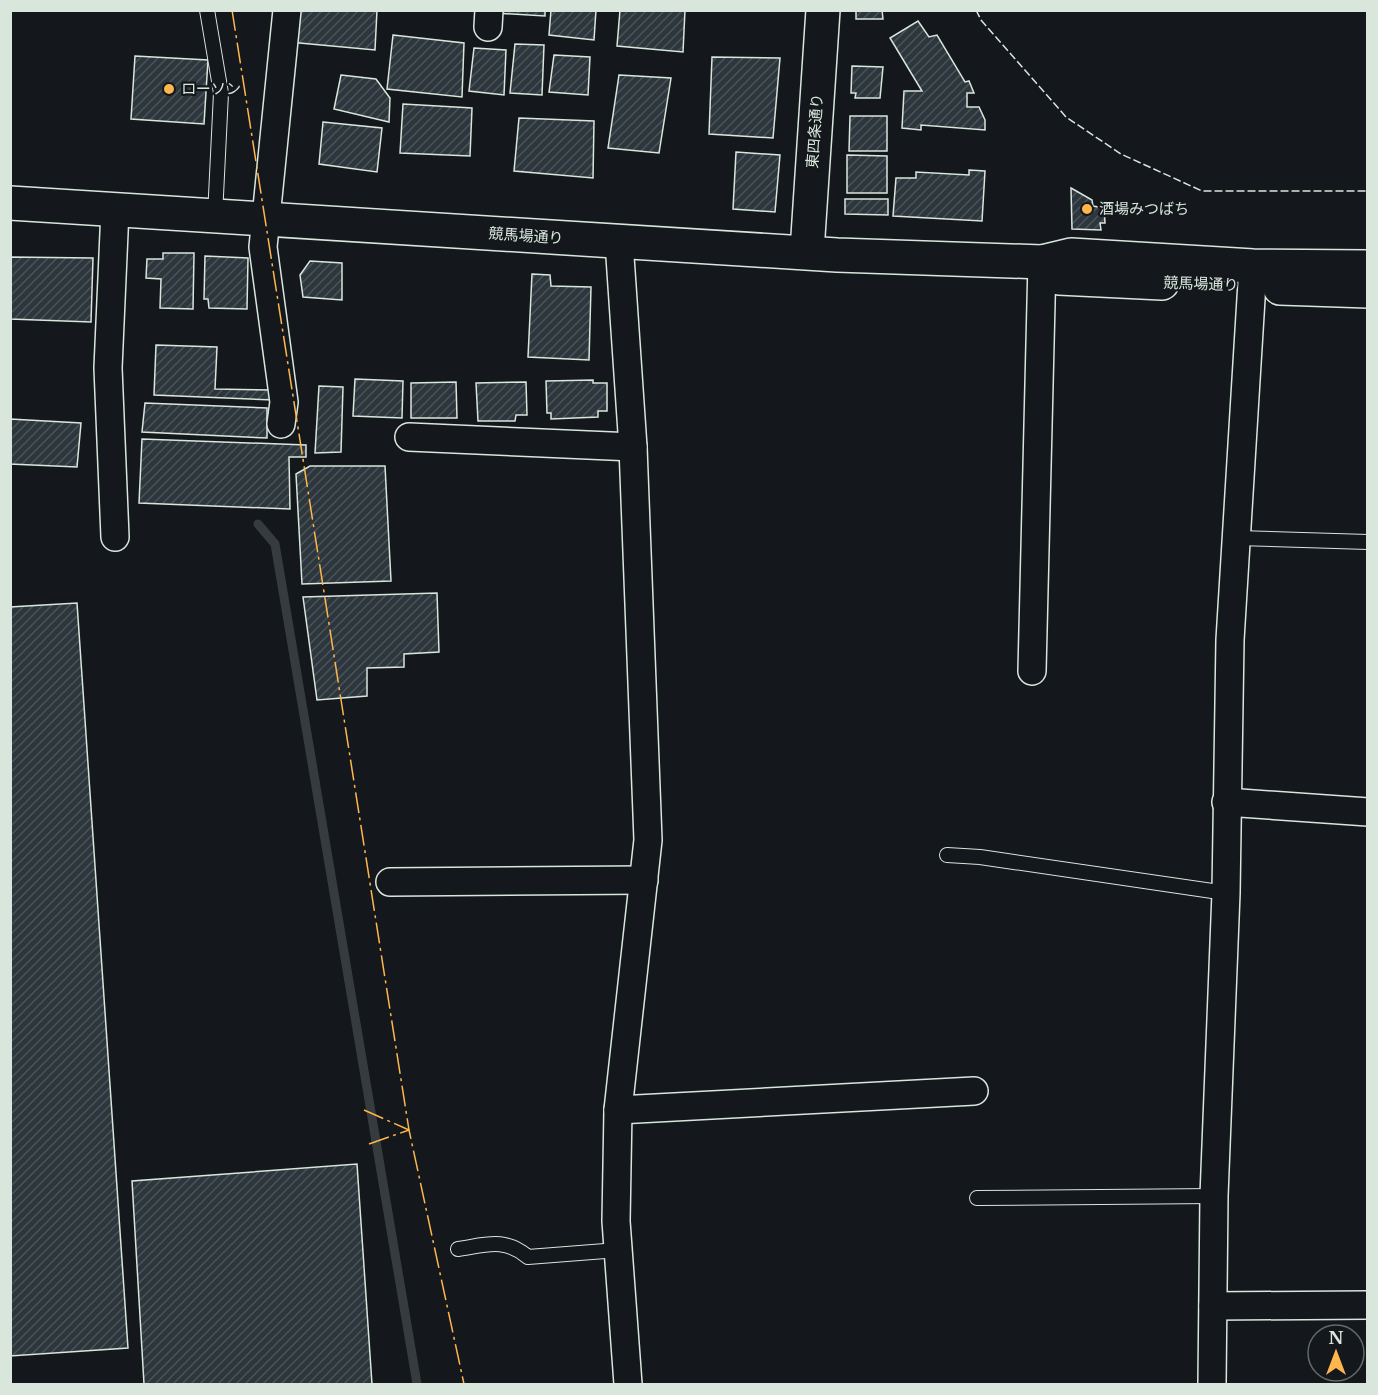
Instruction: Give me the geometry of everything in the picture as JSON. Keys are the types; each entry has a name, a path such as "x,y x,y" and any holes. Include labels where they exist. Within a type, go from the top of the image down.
{"street":[{"path":"281,424 284,402 263,247 286,10"},
{"name":"東四条通り","path":"807,251 823,10"},
{"name":"競馬場通り","path":"10,203 619,242 807,251 837,255 1042,262 1071,255 1368,291"},
{"path":"115,210 108,368 115,537"},
{"path":"619,242 633,447 648,840 618,1110 618,1250 628,1384"},
{"path":"1032,671 1042,262"},
{"name":"競馬場通り","path":"1253,276 1368,267"},
{"path":"1212,1384 1214,1196 1226,893 1230,640 1253,276"},
{"path":"408,437 633,447"},
{"path":"1226,802 1368,812"},
{"path":"390,882 644,880"},
{"path":"618,1110 974,1091"},
{"path":"1213,1306 1368,1305"}],"lane":[{"path":"207,10 221,93 214,216"},
{"path":"1238,538 1368,542"},
{"path":"947,855 980,856 1226,893"},
{"path":"977,1198 1214,1196"},
{"path":"458,1249 504,1243 517,1248 528,1257 618,1250"}],"building":[{"path":"292,10 377,10 375,50 289,42"},
{"path":"495,10 545,10 545,16 495,13"},
{"path":"551,10 596,10 594,40 549,35"},
{"path":"620,10 685,10 683,52 617,46"},
{"path":"856,10 882,10 883,19 856,19"},
{"path":"918,21 929,37 937,35 965,82 969,81 974,93 967,93 967,107 979,107 985,120 985,130 921,125 921,130 902,128 904,91 922,91 890,38"},
{"path":"393,35 464,43 462,97 387,89"},
{"path":"515,44 544,45 542,95 510,93"},
{"path":"474,48 506,50 504,95 469,91"},
{"path":"554,55 590,57 588,95 549,92"},
{"name":"ローソン","path":"135,56 208,60 204,124 131,119"},
{"path":"712,57 780,58 773,138 709,134"},
{"path":"852,66 883,67 880,98 855,98 856,93 851,93"},
{"path":"341,75 376,79 390,98 389,122 334,109"},
{"path":"619,75 671,78 659,153 608,148"},
{"path":"403,104 472,108 470,156 400,153"},
{"path":"850,116 887,116 887,151 849,151"},
{"path":"519,118 594,121 593,178 514,171"},
{"path":"323,122 382,128 377,172 319,164"},
{"path":"736,152 780,155 775,212 733,209"},
{"path":"847,155 887,156 887,193 847,193"},
{"path":"969,170 985,171 982,221 893,216 896,178 916,178 916,172 969,175"},
{"name":"酒場みつばち","path":"1071,188 1092,200 1093,206 1104,208 1105,223 1100,223 1101,230 1072,229"},
{"path":"845,199 888,199 888,215 845,214"},
{"path":"163,253 194,253 193,309 160,308 161,279 146,278 147,259 163,259"},
{"path":"205,256 248,258 247,309 209,308 208,299 204,299"},
{"path":"10,257 93,258 91,322 10,319"},
{"path":"310,261 342,263 342,300 303,297 300,275"},
{"path":"532,274 550,275 551,286 591,287 589,360 528,357"},
{"path":"156,345 217,347 215,389 273,390 273,400 154,395"},
{"path":"355,379 403,381 402,418 353,416"},
{"path":"593,380 593,383 607,383 607,411 598,411 598,417 551,419 551,413 547,413 546,381"},
{"path":"456,382 457,418 411,418 411,383"},
{"path":"526,382 527,415 516,415 515,421 478,421 476,383"},
{"path":"319,386 343,387 341,452 315,453"},
{"path":"145,403 267,408 267,438 142,432"},
{"path":"10,419 81,423 77,467 10,464"},
{"path":"142,439 306,445 306,457 289,457 290,509 139,503"},
{"path":"310,466 385,466 391,581 302,584 296,474"},
{"path":"437,593 439,652 404,654 404,667 367,668 367,696 317,700 303,597"},
{"path":"77,603 128,1348 10,1356 10,607"},
{"path":"357,1164 372,1384 144,1384 132,1181"}],"waterway":[{"path":"258,524 275,544 417,1384"}],"fence":[{"path":"976,10 981,20 1066,117 1121,154 1202,191 1368,191"}],"power":[{"path":"232,10 409,1130 464,1384"},
{"path":"364,1110 409,1130"},
{"path":"369,1144 409,1130"}],"place":[{"name":"ローソン","path":"169,89"},
{"name":"酒場みつばち","path":"1087,209"}]}
